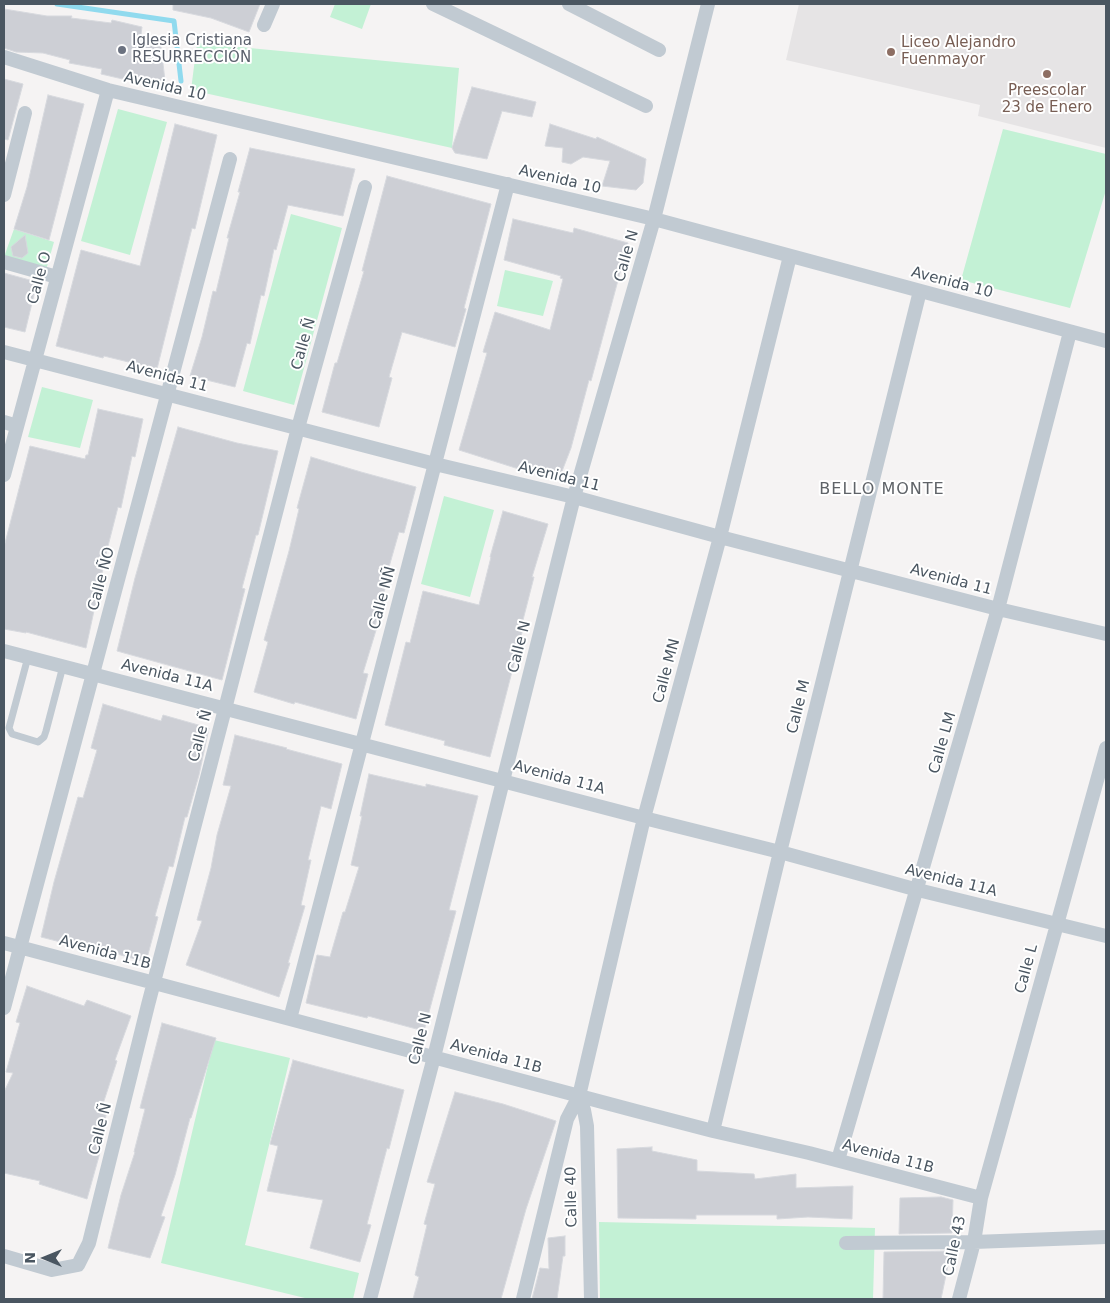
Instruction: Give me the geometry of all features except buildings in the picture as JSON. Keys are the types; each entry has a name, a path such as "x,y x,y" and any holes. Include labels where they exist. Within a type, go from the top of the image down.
{"street":[{"path":"264,25 273,4"},
{"path":"433,4 646,106"},
{"path":"569,4 659,50"},
{"name":"Calle N","path":"370,1299 434,1058 574,497 654,219 708,4"},
{"name":"Avenida 10","path":"4,57 108,90 654,219 1106,342"},
{"name":"Calle O","path":"4,475 10,424 35,360 108,90"},
{"path":"4,195 25,112"},
{"name":"Calle ÑO","path":"4,1008 230,159"},
{"name":"Calle NÑ","path":"290,1019 508,184"},
{"name":"Calle Ñ","path":"4,1256 52,1270 78,1264 89,1243 154,983 298,428 365,187"},
{"name":"Calle MN","path":"579,1096 644,818 720,537 790,256"},
{"path":"4,262 57,277"},
{"name":"Calle M","path":"713,1131 780,852 920,291"},
{"name":"Calle LM","path":"838,1160 998,610 1070,332"},
{"name":"Avenida 11","path":"4,352 435,464 574,497 998,610 1106,634"},
{"name":"Avenida 11A","path":"4,651 780,852 918,890 1106,936"},
{"name":"Calle L","path":"981,1198 1106,748"},
{"name":"Avenida 11B","path":"4,943 713,1131 838,1160 981,1198"},
{"path":"523,1299 567,1118 579,1096"},
{"name":"Calle 40","path":"579,1096 584,1110 586,1126 591,1299"},
{"name":"Calle 43","path":"959,1299 974,1242 981,1198"},
{"path":"846,1243 974,1242 1106,1237"}],"lane":[{"path":"28,657 9,728 12,734 38,742 44,737 46,731 63,666"}],"shaded area":[{"path":"799,4 1106,4 1106,148 978,116 980,105 786,60"}],"green space":[{"path":"335,4 371,4 362,29 330,17"},
{"path":"197,43 459,68 452,148 191,90"},
{"path":"118,109 167,122 130,255 81,241"},
{"path":"1003,129 1106,154 1106,190 1070,308 961,280"},
{"path":"291,214 342,228 294,405 243,391"},
{"path":"14,229 54,242 46,270 4,257"},
{"path":"505,270 553,281 543,316 497,306"},
{"path":"42,387 93,400 80,448 28,437"},
{"path":"444,496 494,510 470,597 421,584"},
{"path":"214,1040 290,1058 245,1245 359,1273 353,1299 309,1299 161,1263"},
{"path":"599,1222 875,1228 873,1299 600,1299"}],"waterway":[{"path":"57,4 174,21 181,81"}],"place":[{"name":"Iglesia Cristiana RESURRECCIÓN","path":"122,50"},
{"name":"Liceo Alejandro Fuenmayor","path":"891,52"},
{"name":"Preescolar 23 de Enero","path":"1047,74"}],"district":[{"name":"BELLO MONTE","path":"882,490"}]}
